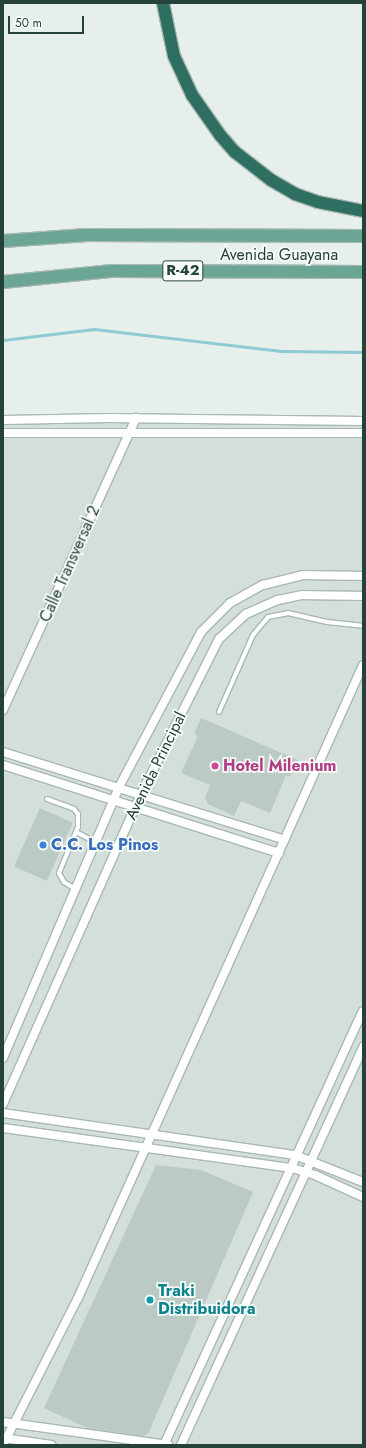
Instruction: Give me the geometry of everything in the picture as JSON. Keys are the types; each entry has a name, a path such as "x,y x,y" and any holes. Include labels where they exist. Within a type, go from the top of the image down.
{"highway":[{"path":"163,3 174,56 192,96 220,135 235,152 271,180 295,194 318,202 363,211"}],"main road":[{"name":"Avenida Guayana","path":"3,241 87,235 363,236"},
{"name":"Avenida Guayana","path":"3,282 112,271 363,272"}],"street":[{"path":"3,420 136,418 363,421"},
{"name":"Calle Transversal 2","path":"3,710 136,418"},
{"path":"3,433 363,433"},
{"name":"Avenida Principal","path":"3,1058 119,787 193,646 219,612 253,589 285,578 303,575 363,576"},
{"name":"Avenida Principal","path":"3,1104 141,794 213,650 236,621 256,608 288,597 363,596"},
{"path":"52,1445 4,1440 78,1298 150,1134 363,666"},
{"path":"3,752 285,840"},
{"path":"3,765 279,853"},
{"path":"164,1445 363,1011"},
{"path":"181,1445 363,1047"},
{"path":"3,1113 297,1156 311,1160 363,1182"},
{"path":"3,1128 292,1168 306,1172 363,1197"},
{"path":"3,1422 168,1445"}],"lane":[{"path":"219,712 253,635 268,617 280,613 288,613 327,622 363,626"},
{"path":"47,799 74,810 79,821 59,873 64,882 75,889"},
{"path":"76,832 95,842"}],"shaded area":[{"path":"3,420 363,420 363,1445 3,1445"}],"building":[{"name":"Hotel Milenium","path":"201,718 298,760 290,777 286,775 270,813 241,801 234,816 208,804 205,798 210,785 181,773 198,736 194,734"},
{"name":"C.C. Los Pinos","path":"40,808 73,823 47,881 14,866"},
{"name":"Traki Distribuidora","path":"156,1165 201,1170 253,1192 148,1434 142,1436 87,1428 44,1408"}],"waterway":[{"path":"3,340 94,329 280,351 363,352"}],"place":[{"name":"Hotel Milenium","path":"215,766"},
{"name":"C.C. Los Pinos","path":"43,845"},
{"name":"Traki Distribuidora","path":"150,1300"}]}
